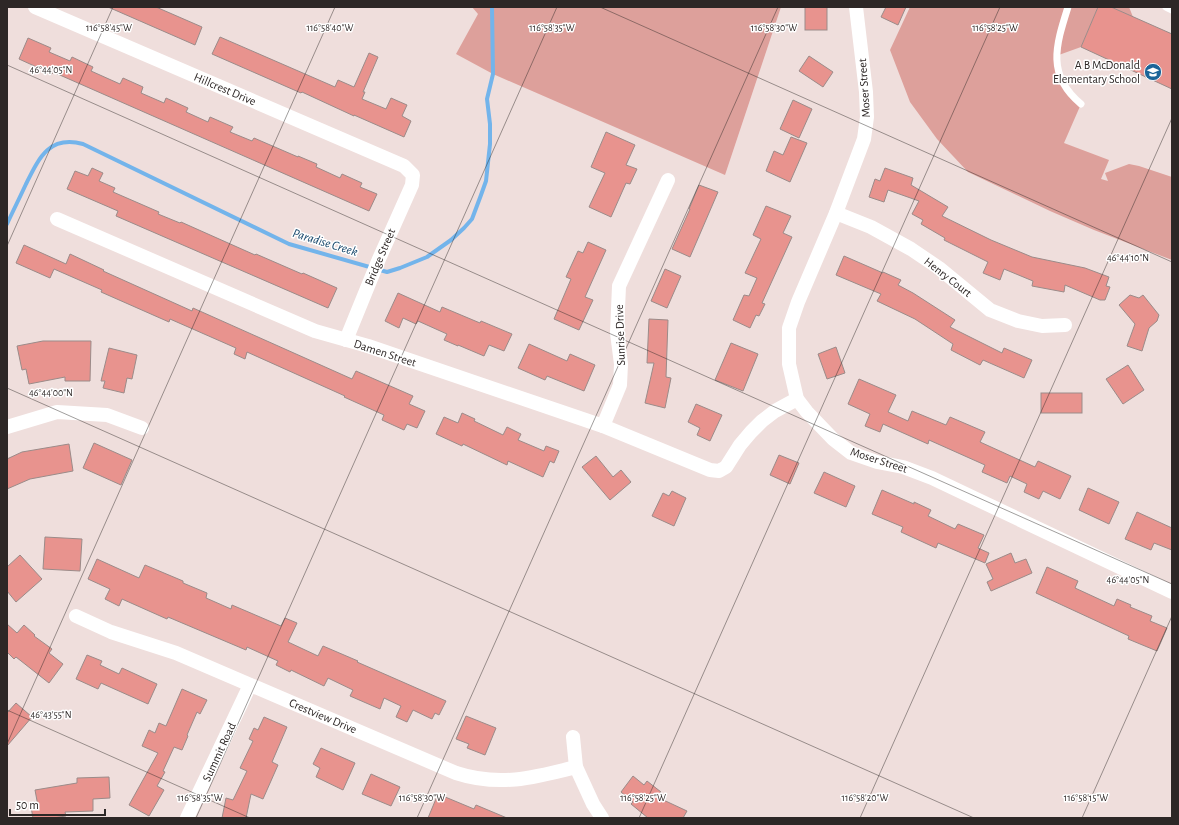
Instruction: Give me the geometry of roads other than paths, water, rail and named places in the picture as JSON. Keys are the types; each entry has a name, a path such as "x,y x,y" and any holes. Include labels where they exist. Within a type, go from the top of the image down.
{"street":[{"name":"Hillcrest Drive","path":"35,7 404,166 413,174"},
{"name":"Moser Street","path":"856,7 866,92 867,118 864,139 836,213 798,302 789,328 789,364 797,399 818,425 851,453 877,462 903,467 932,478 1172,592"},
{"name":"Bridge Street","path":"346,340 370,280 412,185 413,174"},
{"name":"Sunrise Drive","path":"604,426 620,385 621,364 617,333 619,286 668,180"},
{"name":"Henry Court","path":"836,213 871,227 939,268 990,310 1018,322 1042,326 1065,325"},
{"name":"Damen Street","path":"57,219 315,331 604,426 710,470 719,470 726,467 744,440 762,421 775,411 797,399"},
{"path":"7,427 57,412 107,415 142,428"},
{"name":"Crestview Drive","path":"76,616 111,632 176,653 456,773 471,778 503,781 519,780 576,767"},
{"name":"Summit Road","path":"187,818 250,685"},
{"path":"573,737 576,767 602,818"}],"lane":[{"path":"1068,7 1058,41 1056,56 1057,66 1060,77 1066,87 1074,98 1081,104"},
{"path":"1166,7 1172,10"}],"waterway":[{"name":"Paradise Creek","path":"7,224 31,174 41,158 53,146 71,142 83,144 289,244 387,272 427,257 451,240 472,219 486,181 490,144 490,124 487,99 493,74 492,7"}],"place":[{"name":"A B McDonald Elementary School","path":"1153,72"}]}
